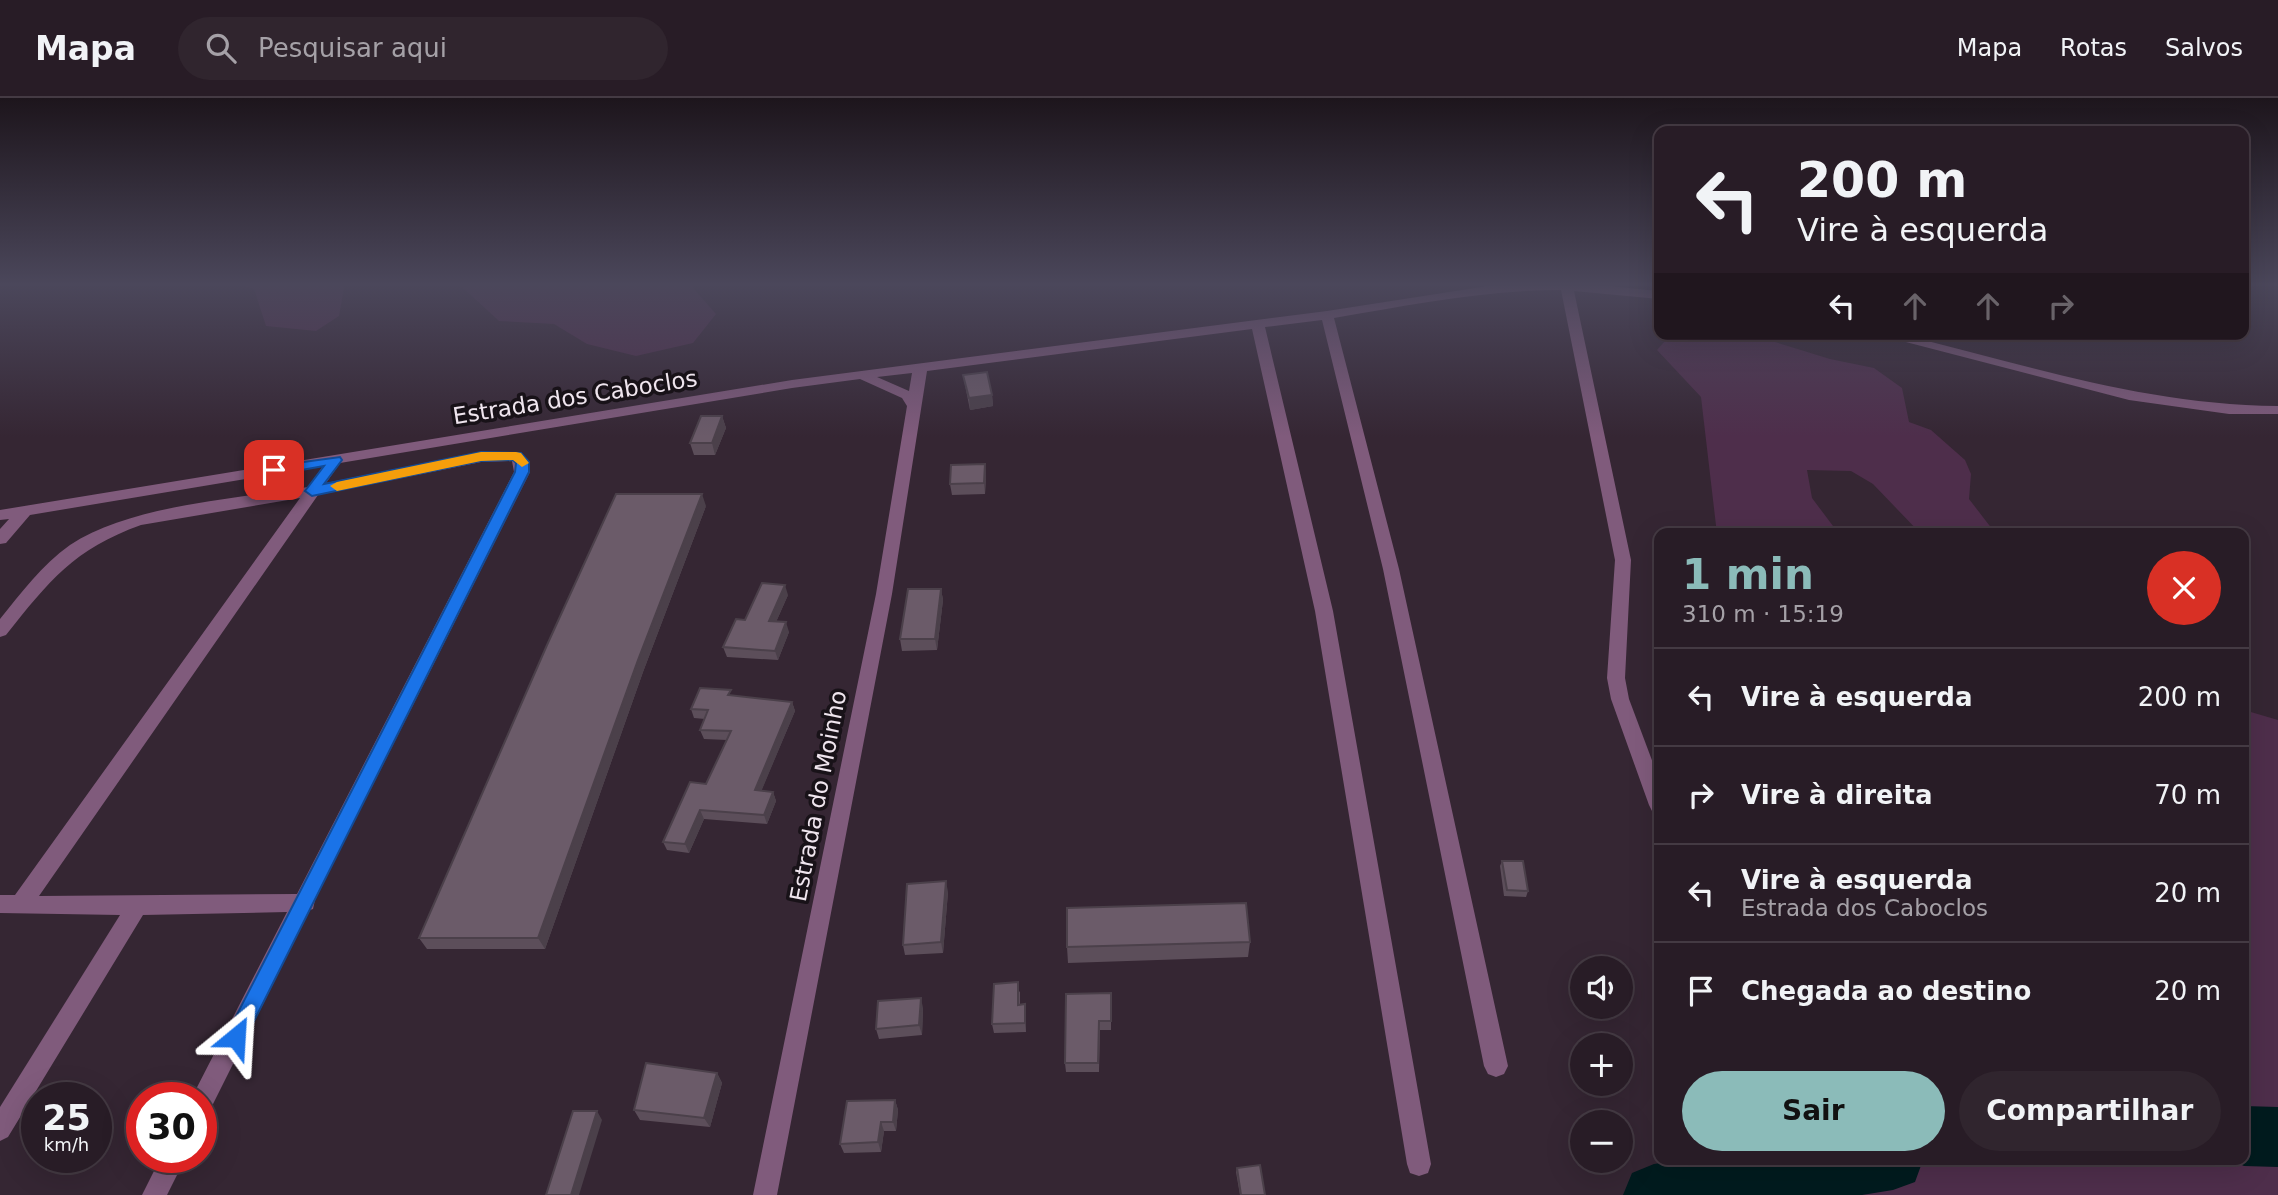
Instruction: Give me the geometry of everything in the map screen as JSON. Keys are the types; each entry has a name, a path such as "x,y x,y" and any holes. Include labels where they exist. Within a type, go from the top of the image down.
{"street":[{"name":"Estrada dos Caboclos","path":"0,515 792,384 1175,334"},
{"path":"1260,334 1324,611 1419,1164"},
{"path":"1332,334 1391,569 1496,1066"},
{"path":"1577,334 1623,560 1616,678 1620,699 1654,791"},
{"path":"1905,340 2103,389 2189,407 2235,411 2278,410"},
{"name":"Estrada do Moinho","path":"765,1195 884,594 920,369"},
{"path":"865,375 865,378 907,395 914,406"},
{"path":"0,631 57,562 82,543 138,520 312,491 481,457 516,456 522,462 522,472 212,1082"},
{"path":"10,904 335,460"},
{"path":"0,539 24,512"},
{"path":"10,904 137,906 306,902"},
{"path":"0,1129 137,906"},
{"path":"154,1195 166,1173"}],"shaded area":[{"path":"571,334 700,334 693,343 636,356 587,344"},
{"path":"1768,340 1830,359 1874,368 1902,388 1909,422 1931,430 1965,460 1971,474 1969,499 1991,528 1915,528 1873,484 1851,471 1807,470 1812,498 1834,528 1716,528 1701,397 1657,350 1665,341"},
{"path":"2249,711 2278,720 2278,1195 1787,1195 1776,1165 2249,1165"}],"building":[{"path":"987,372 992,395 969,398 963,375"},
{"path":"701,416 722,416 712,443 690,443"},
{"path":"985,464 984,483 950,484 951,465"},
{"path":"616,494 702,494 638,660 538,938 419,938 547,645"},
{"path":"762,583 785,585 769,621 786,622 775,651 723,647 736,619 745,620"},
{"path":"908,589 941,589 935,639 900,639"},
{"path":"700,688 731,690 728,695 792,702 755,790 773,792 764,815 700,810 685,844 663,842 690,782 706,784 731,731 700,730 708,710 691,709"},
{"path":"1502,861 1523,861 1528,891 1507,890"},
{"path":"946,881 941,942 903,945 907,884"},
{"path":"1246,903 1250,942 1067,947 1067,908"},
{"path":"1018,982 1018,1005 1025,1004 1025,1023 992,1024 994,984"},
{"path":"1111,993 1111,1021 1099,1021 1098,1063 1065,1063 1066,994"},
{"path":"921,998 919,1025 876,1029 878,1001"},
{"path":"646,1063 717,1073 704,1118 634,1110"},
{"path":"895,1100 893,1122 881,1122 878,1142 840,1144 847,1101"},
{"path":"573,1111 597,1111 571,1195 546,1195"},
{"path":"1260,1165 1265,1195 1241,1195 1237,1168"}],"waterway":[{"path":"2249,1136 2278,1137"},
{"path":"1654,1195 1859,1165"}],"slow traffic":[{"path":"337,486 497,455 516,456 522,463"}],"route":[{"path":"236,1037 522,472 522,462 516,456 481,457 312,491 335,460 274,470"}]}
